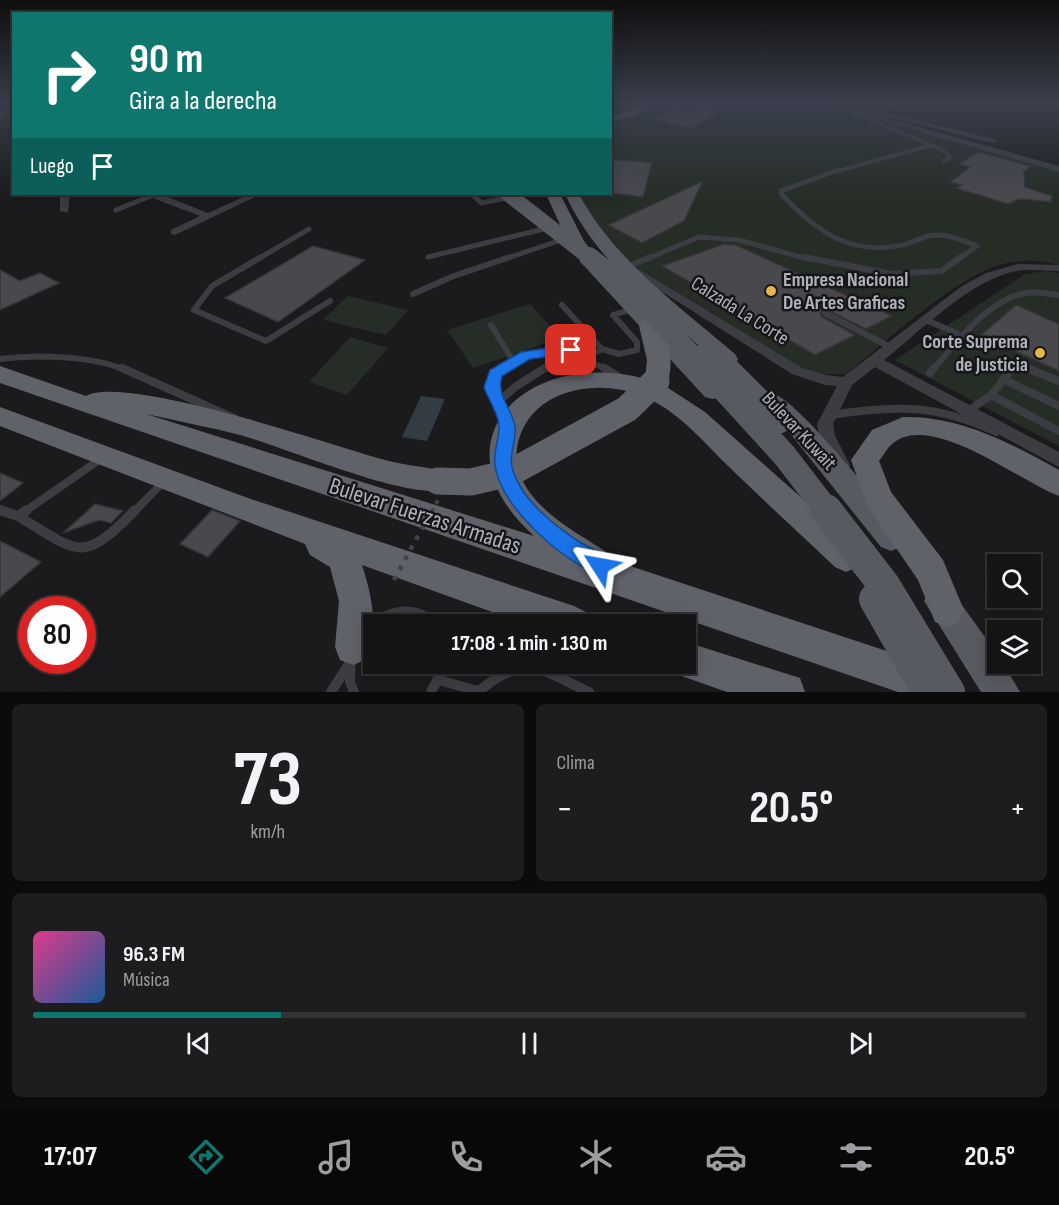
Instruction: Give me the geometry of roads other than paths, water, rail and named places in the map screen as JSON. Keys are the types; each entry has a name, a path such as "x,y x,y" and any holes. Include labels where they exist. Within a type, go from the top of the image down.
{"highway":[{"path":"77,402 135,403 243,426 387,472 438,481 471,482 517,470 638,401 656,381 660,358 641,318"},
{"name":"Bulevar Fuerzas Armadas","path":"0,374 77,402 618,578 951,692"},
{"path":"618,578 565,543 522,505 510,486 503,466 503,446 508,428 518,412 531,399 548,389 588,379 632,383 672,400 846,557"},
{"path":"2,420 546,614"},
{"path":"952,618 931,571 878,498 865,460 871,445 884,435 901,428 922,426 946,429 973,436 1059,484"},
{"path":"244,508 338,552 344,558 356,601 351,655"},
{"path":"696,663 786,692"}],"main road":[{"path":"509,195 633,280 779,421 837,473"},
{"path":"509,195 584,250 622,284 679,339 785,456 884,585 951,692"},
{"name":"Bulevar Kuwait","path":"553,195 569,229 586,257 774,457 875,599 928,692"},
{"name":"Bulevar Kuwait","path":"572,195 578,209 624,263 797,425 859,496 952,618 1002,692"}],"street":[{"path":"938,135 1059,170"},
{"path":"65,195 65,211"},
{"path":"157,195 208,216"},
{"path":"175,231 254,195"},
{"path":"509,195 586,257"},
{"name":"Calzada La Corte","path":"624,263 791,368 825,381 846,382"},
{"path":"859,496 827,436 825,424 846,382 966,289 1002,270 1037,266 1059,268"},
{"path":"873,360 1059,460"}],"lane":[{"path":"909,135 932,145 951,158 943,161"},
{"path":"947,138 953,135"},
{"path":"968,135 994,141"},
{"path":"624,263 699,237 718,237 757,243 824,263 868,272 910,274 941,271 977,246 935,235 893,247 862,247 843,242 814,229 782,195 781,191 845,168 932,145"},
{"path":"116,210 154,195"},
{"path":"471,195 481,203 509,195"},
{"path":"428,257 548,228"},
{"path":"309,229 212,286 194,310 267,341 330,301"},
{"path":"413,294 451,277 564,239"},
{"path":"930,373 963,336 1007,300 1025,293 1059,295"},
{"path":"562,305 602,349 612,354 625,354 637,350 637,342 613,315 641,318"},
{"path":"825,313 890,347"},
{"path":"926,320 963,336"},
{"path":"490,325 513,361"},
{"path":"498,402 527,379 551,366 567,360 582,359 602,349"},
{"path":"508,428 491,387 495,373 526,355 550,351 593,352"},
{"path":"0,359 22,356 110,363 231,415 243,426"},
{"path":"582,359 632,383"},
{"path":"968,411 991,395 1016,364 1059,381"},
{"path":"1004,379 1059,406"},
{"path":"991,395 1059,431"},
{"path":"828,415 885,409 948,413 994,431 1059,466"},
{"path":"18,516 106,456"},
{"path":"0,510 18,516 64,544 79,548 93,547 107,539 166,479"},
{"path":"388,614 405,610 421,614"},
{"path":"331,692 363,636"},
{"path":"351,655 350,682 354,692"},
{"path":"436,687 478,692 510,668 526,664 589,692"}],"place":[{"name":"Empresa Nacional De Artes Graficas","path":"771,291"},
{"name":"Corte Suprema de Justicia","path":"1040,353"}]}
